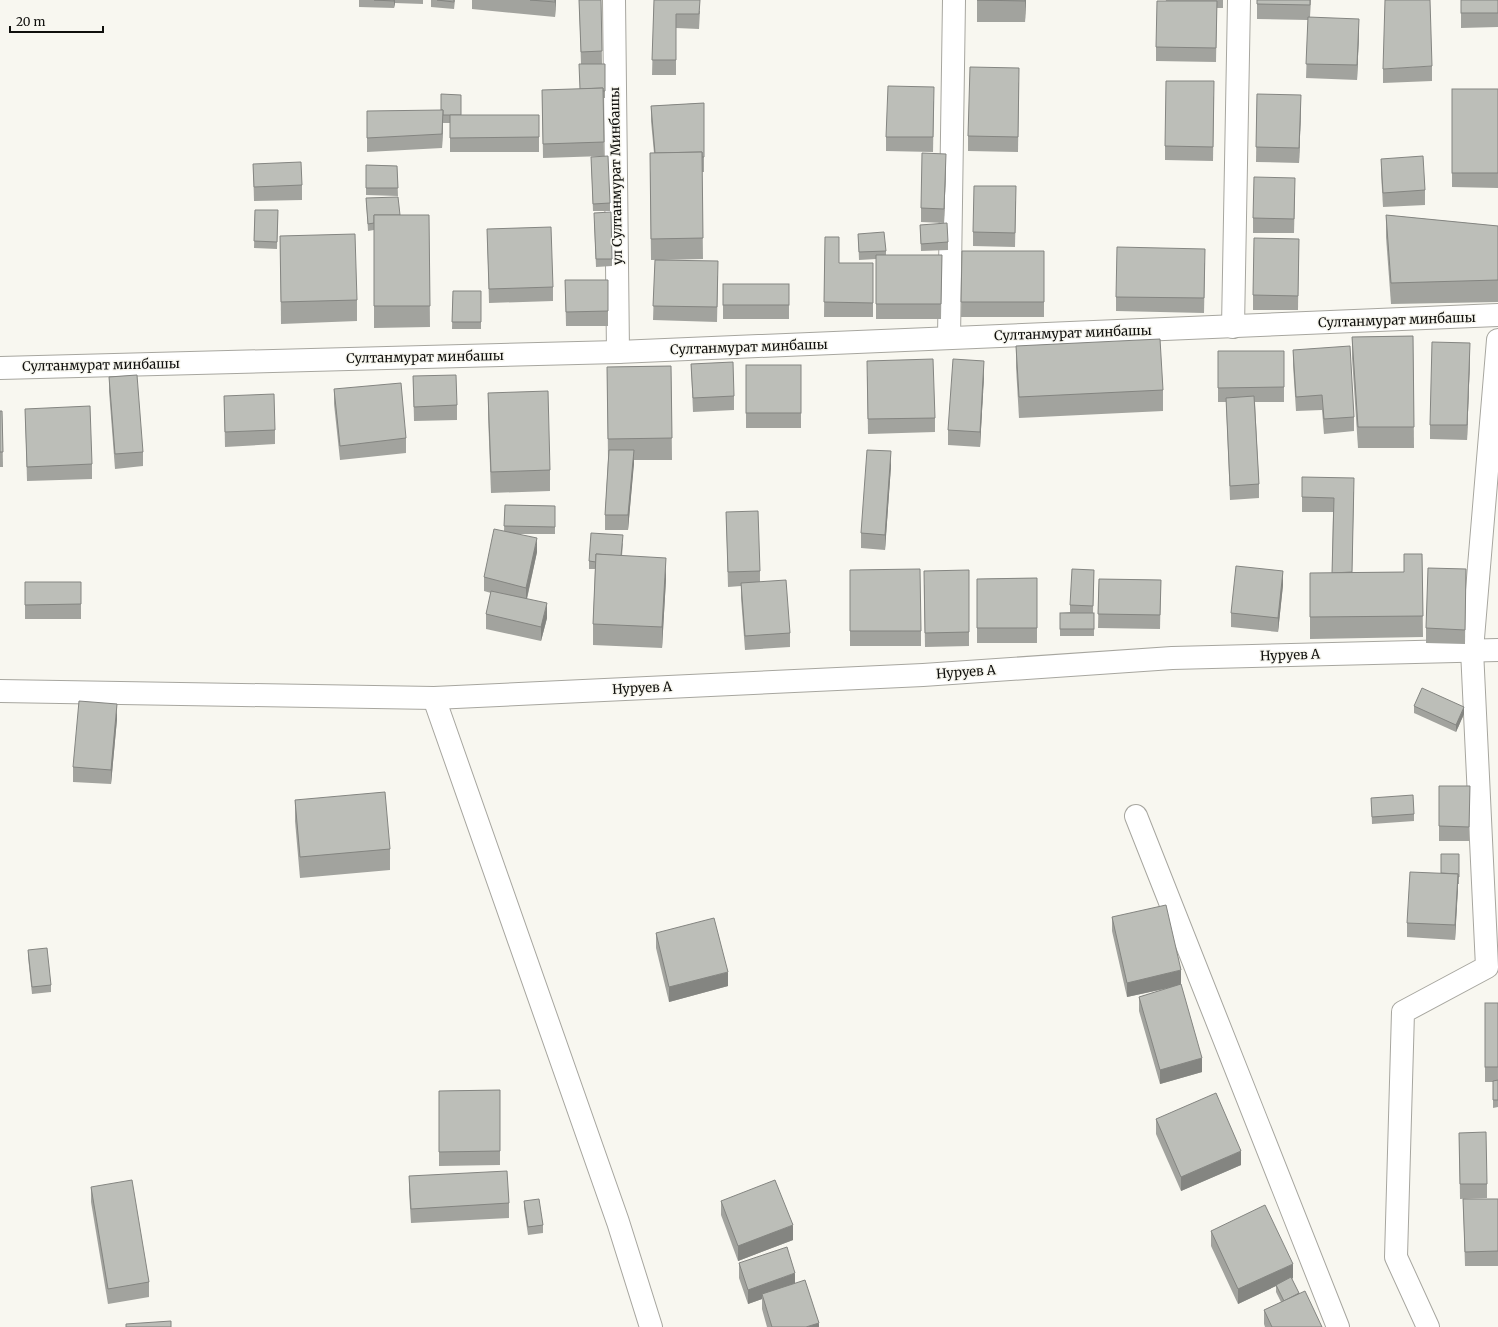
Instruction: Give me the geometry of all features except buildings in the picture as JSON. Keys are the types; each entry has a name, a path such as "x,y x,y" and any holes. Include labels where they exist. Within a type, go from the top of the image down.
{"street":[{"name":"ул Султанмурат Минбашы","path":"614,0 618,352"},
{"path":"949,338 954,0"},
{"path":"1233,327 1239,0"},
{"name":"Султанмурат минбашы","path":"0,368 618,352 1498,315"},
{"path":"1428,1327 1396,1257 1403,1012 1492,967 1472,650 1498,340"},
{"name":"Нуруев А","path":"0,691 434,698 923,674 1172,658 1498,650"},
{"path":"434,698 618,1222 651,1327"},
{"path":"1136,816 1338,1327"}]}
